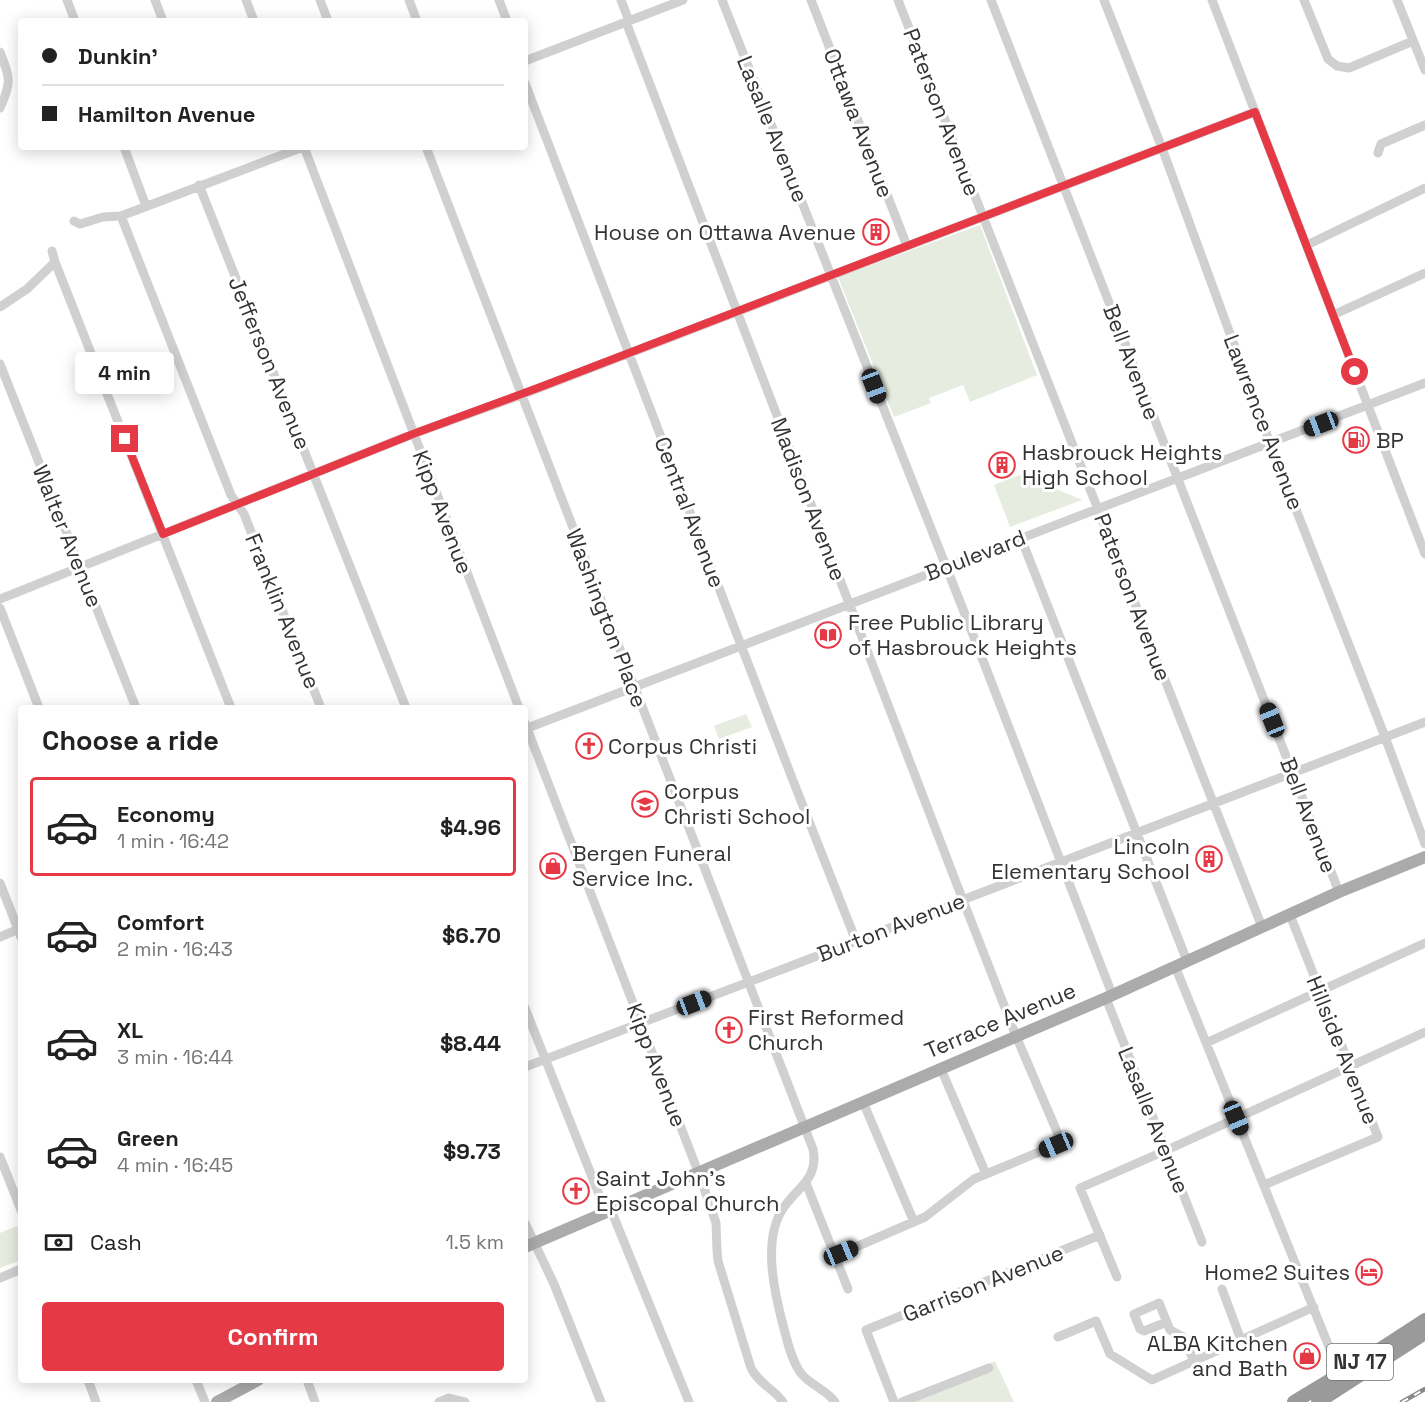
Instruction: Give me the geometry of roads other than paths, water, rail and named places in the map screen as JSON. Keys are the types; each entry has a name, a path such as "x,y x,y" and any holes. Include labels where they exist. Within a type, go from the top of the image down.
{"highway":[{"name":"NJ 17","path":"1294,1402 1425,1320"},
{"name":"NJ 17","path":"1318,1402 1425,1333"}],"main road":[{"name":"Terrace Avenue","path":"530,1245 1109,996 1339,892 1425,857"},
{"path":"218,1402 253,1383"}],"street":[{"path":"67,0 74,18"},
{"path":"155,0 162,18"},
{"path":"246,0 253,18"},
{"path":"320,0 327,18"},
{"path":"409,0 416,18"},
{"path":"499,0 506,18"},
{"name":"Madison Avenue","path":"621,0 849,604 1016,1036 1061,1141 986,1174"},
{"path":"528,60 683,0"},
{"name":"Lasalle Avenue","path":"722,0 1060,862 1202,1242"},
{"name":"Ottawa Avenue","path":"811,0 907,246"},
{"name":"Paterson Avenue","path":"898,0 1262,927"},
{"name":"Bell Avenue","path":"991,0 1339,892"},
{"name":"Lawrence Avenue","path":"1104,0 1162,148 1270,443 1425,844"},
{"path":"1212,0 1424,550"},
{"path":"1304,0 1328,59 1337,66 1349,68 1425,41"},
{"path":"1397,0 1425,70"},
{"path":"0,52 8,72 9,82 0,108"},
{"name":"Central Avenue","path":"528,91 856,941"},
{"path":"0,599 413,434 1255,112"},
{"path":"1378,153 1381,144 1425,125"},
{"path":"125,150 146,206"},
{"path":"74,221 80,224 103,217 121,216 295,150"},
{"name":"Kipp Avenue","path":"304,150 518,705"},
{"name":"Washington Place","path":"427,150 815,1156 813,1172 806,1183"},
{"name":"Jefferson Avenue","path":"200,185 405,705"},
{"path":"1307,245 1425,188"},
{"name":"Franklin Avenue","path":"121,216 224,478 231,495 244,514 320,705"},
{"path":"52,250 230,705"},
{"path":"0,307 27,289 55,262"},
{"path":"1333,315 1425,273"},
{"name":"Walter Avenue","path":"0,364 135,705"},
{"name":"Boulevard","path":"528,725 634,687 1425,383"},
{"path":"1021,538 1136,832 1206,1043 1340,1374"},
{"path":"0,608 38,705"},
{"name":"Burton Avenue","path":"528,1066 642,1028 748,982 1425,722"},
{"name":"Kipp Avenue","path":"528,731 716,1223 718,1261 751,1368 757,1378 783,1402"},
{"path":"0,883 18,926"},
{"name":"Hillside Avenue","path":"1264,1185 1378,1137 1290,915"},
{"path":"0,937 18,932"},
{"path":"1206,1043 1425,944"},
{"path":"528,1016 689,1402"},
{"path":"1118,1276 1080,1188 1425,1032"},
{"path":"835,1256 914,1222 935,1210 974,1179 986,1174 941,1069"},
{"path":"863,1102 914,1222"},
{"path":"0,1157 18,1202"},
{"path":"835,1402 827,1393 805,1378 797,1367 785,1335 772,1275 772,1251 777,1220 783,1208 806,1183 848,1289"},
{"name":"Garrison Avenue","path":"894,1402 866,1330 1100,1235"},
{"path":"530,1245 555,1287 601,1402"},
{"path":"0,1278 18,1270"},
{"path":"1222,1288 1241,1340"},
{"path":"1058,1337 1096,1321 1110,1354 1152,1380 1314,1307"},
{"path":"1167,1322 1170,1330 1183,1337 1194,1361"},
{"path":"902,1402 989,1368"},
{"path":"89,1383 96,1402"},
{"path":"197,1383 205,1402"},
{"path":"308,1383 315,1402"},
{"path":"439,1402 449,1398 465,1402"}],"railway":[{"path":"1402,1402 1425,1389"}],"place":[{"name":"House on Ottawa Avenue","path":"876,232"},
{"name":"BP","path":"1356,440"},
{"name":"Hasbrouck Heights High School","path":"1002,465"},
{"name":"Free Public Library of Hasbrouck Heights","path":"828,635"},
{"name":"Corpus Christi","path":"589,746"},
{"name":"Corpus Christi School","path":"645,804"},
{"name":"Lincoln Elementary School","path":"1209,859"},
{"name":"Bergen Funeral Service Inc.","path":"553,866"},
{"name":"First Reformed Church","path":"729,1030"},
{"name":"Saint John's Episcopal Church","path":"576,1191"},
{"name":"Home2 Suites","path":"1369,1272"},
{"name":"ALBA Kitchen and Bath","path":"1307,1356"}]}
